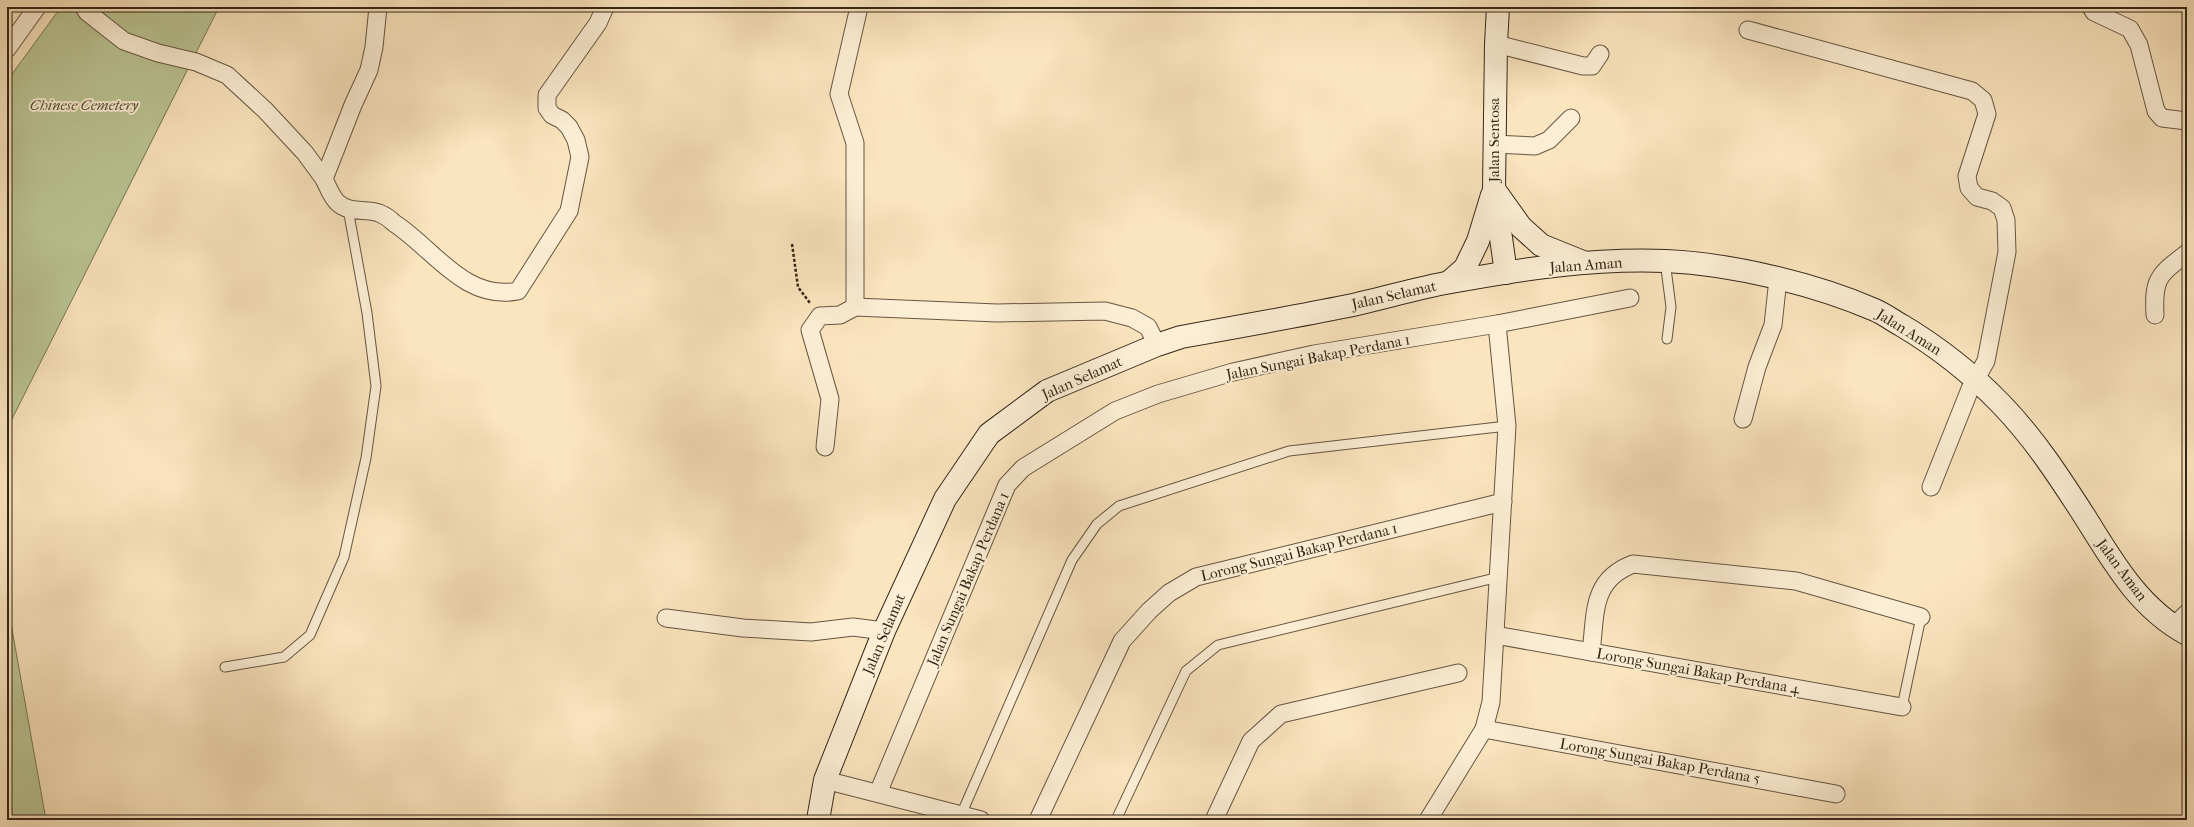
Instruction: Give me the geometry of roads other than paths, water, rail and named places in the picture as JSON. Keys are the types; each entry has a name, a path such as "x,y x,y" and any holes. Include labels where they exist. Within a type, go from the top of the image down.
{"main road":[{"name":"Jalan Sentosa","path":"1498,7 1493,144 1494,189 1506,273"},
{"path":"1494,189 1522,227 1541,245 1586,263"},
{"path":"1449,282 1464,268 1474,248 1494,189"},
{"name":"Jalan Aman","path":"1506,273 1586,263 1665,261 1714,266 1778,278 1877,310 1922,338 1976,379 2004,407 2034,442 2058,475 2134,591 2182,625"},
{"name":"Jalan Selamat","path":"818,820 826,780 884,630 945,499 989,434 1047,391 1157,345 1181,338 1349,306 1449,282 1506,273"}],"street":[{"path":"7,48 37,7"},
{"path":"84,7 87,12 124,40 158,53 196,62 227,75 265,110 306,153 324,179 337,203 348,209 378,212 396,223 465,281 486,291 505,294 518,291 569,211 580,157 576,140 569,127 562,120 552,115 546,108 547,95 598,23 605,7"},
{"path":"324,179 352,105 369,70 374,47 378,7"},
{"path":"855,307 855,143 839,94 859,7"},
{"path":"2090,7 2094,12 2130,29 2139,45 2156,111 2162,118 2187,121"},
{"path":"1748,30 1972,91 1983,100 1987,114 1967,176 1969,188 1977,197 1992,200 2002,208 2006,220 2007,252 1986,361 1976,379 1931,487"},
{"path":"1496,44 1583,66 1592,66 1600,54"},
{"path":"1493,144 1536,146 1549,140 1571,118"},
{"path":"2155,315 2154,297 2157,280 2165,270 2187,253"},
{"path":"1743,419 1757,367 1773,325 1778,278"},
{"name":"Jalan Sungai Bakap Perdana 1","path":"878,793 1007,486 1023,468 1115,411 1158,394 1233,372 1314,354 1497,324 1630,298"},
{"path":"824,448 830,399 810,330 820,316 840,315 855,307 998,313 1105,311 1132,318 1148,327 1157,345"},
{"path":"1428,820 1484,729 1491,702 1507,426 1497,324"},
{"name":"Lorong Sungai Bakap Perdana 1","path":"1038,820 1122,641 1149,611 1170,593 1196,577 1503,502"},
{"path":"1591,652 1600,590 1607,579 1621,568 1633,564 1796,582 1921,617"},
{"path":"666,618 743,628 804,632 853,626 884,630"},
{"name":"Lorong Sungai Bakap Perdana 4","path":"1495,635 1902,707"},
{"path":"1214,820 1251,741 1281,714 1458,673"},
{"name":"Lorong Sungai Bakap Perdana 5","path":"1484,729 1836,794"},
{"path":"826,780 981,820"}],"lane":[{"path":"225,667 284,657 310,635 344,557 366,458 376,386 367,313 348,209"},
{"path":"1665,261 1671,307 1667,340"},
{"path":"961,815 1072,560 1097,524 1119,506 1288,451 1507,426"},
{"path":"1116,820 1186,671 1218,645 1499,577"},
{"path":"1902,707 1921,617"}],"park label":[{"name":"Chinese Cemetery","path":"84,105"}]}
